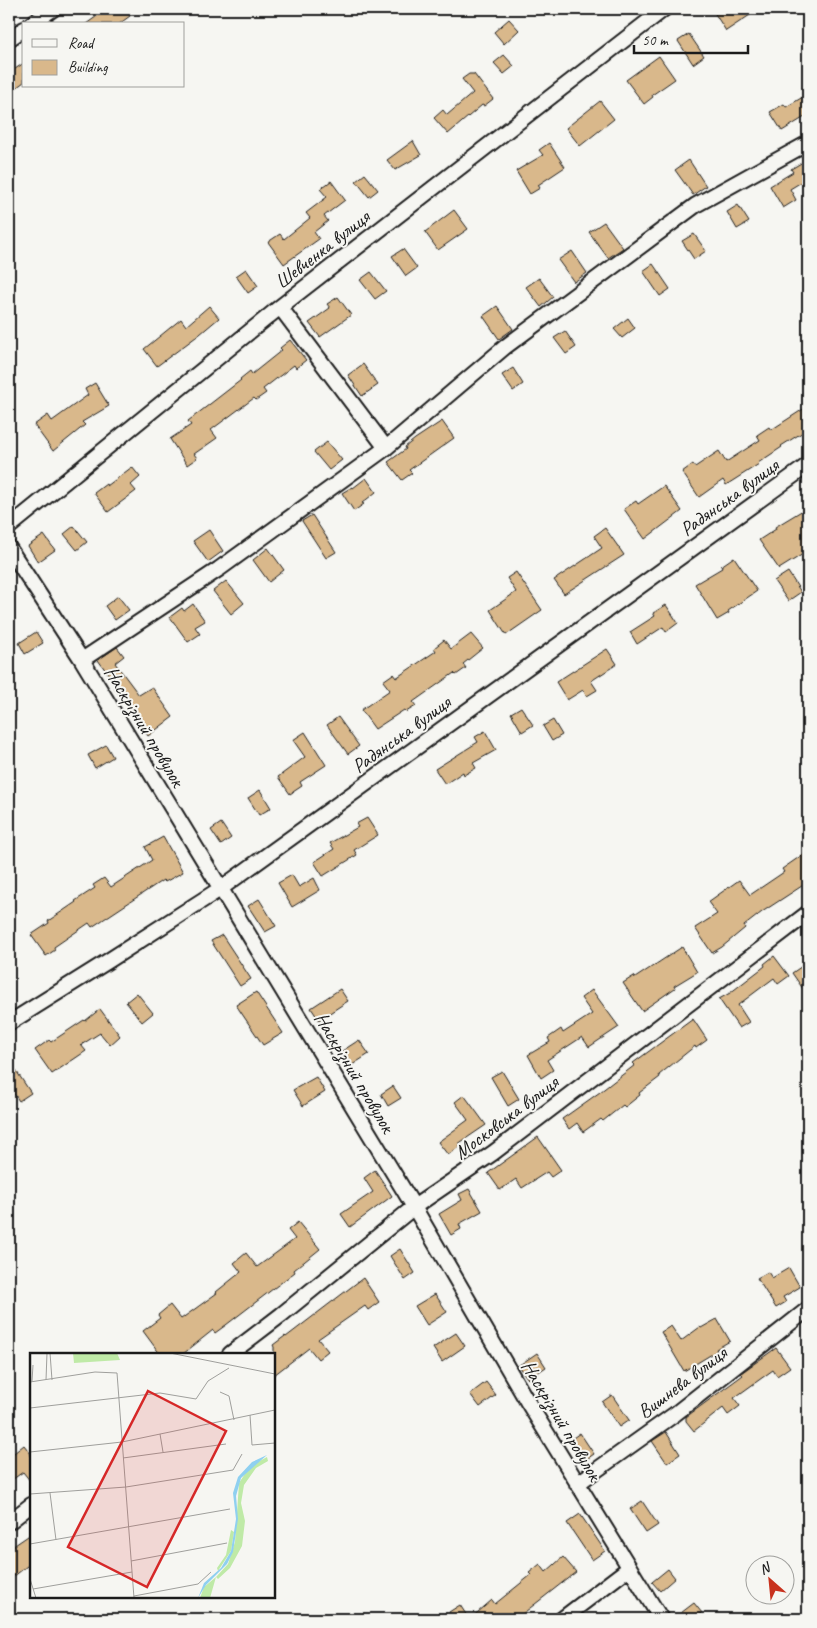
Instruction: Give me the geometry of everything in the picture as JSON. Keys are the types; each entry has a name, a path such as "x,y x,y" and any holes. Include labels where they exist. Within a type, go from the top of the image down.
{"street":[{"path":"34,22 53,9"},
{"name":"Шевченка вулиця","path":"9,527 280,307 664,9"},
{"path":"9,39 22,30"},
{"path":"82,660 220,569 386,448 504,346 696,205 808,143"},
{"path":"280,307 386,448"},
{"name":"Радянська вулиця","path":"9,1023 220,889 808,465"},
{"name":"Наскрізний провулок","path":"9,548 82,660 414,1207 577,1484 661,1619"},
{"name":"Московська вулиця","path":"231,1353 414,1207 493,1153 808,913"},
{"name":"Вишнева вулиця","path":"577,1484 675,1414 808,1309"},
{"path":"9,1522 30,1507"},
{"path":"562,1619 629,1568"}],"building":[{"path":"107,9 124,9 130,16 122,22 89,22"},
{"path":"712,9 759,9 726,31"},
{"path":"509,19 519,30 504,44 494,32"},
{"path":"689,34 704,56 693,64 678,41"},
{"path":"504,55 514,66 504,74 494,63"},
{"path":"659,56 675,79 652,95 653,97 644,104 626,80"},
{"path":"22,64 22,83 9,93 9,73"},
{"path":"469,74 474,74 493,99 484,106 482,105 448,134 434,118 443,110 447,115 473,93 462,79"},
{"path":"808,94 808,115 782,131 770,112 784,104 786,107"},
{"path":"600,101 614,119 580,146 566,128"},
{"path":"413,141 421,155 395,170 387,160"},
{"path":"549,143 565,167 538,185 540,188 530,194 516,171 543,155 539,150"},
{"path":"808,159 808,178 790,189 796,200 783,208 770,186 793,172 791,169"},
{"path":"689,160 706,186 693,195 675,170"},
{"path":"365,174 378,190 369,197 356,181"},
{"path":"331,181 345,200 324,216 328,221 314,232 319,239 284,264 268,242 280,234 284,239 310,218 306,213 327,197 320,189"},
{"path":"738,205 749,222 737,229 727,212"},
{"path":"454,210 468,229 438,250 425,232"},
{"path":"604,222 623,248 608,258 589,232"},
{"path":"694,234 706,251 694,259 682,241"},
{"path":"403,249 417,268 406,276 392,256"},
{"path":"572,251 587,273 574,282 558,260"},
{"path":"653,264 670,289 660,296 643,271"},
{"path":"246,269 258,286 248,293 236,276"},
{"path":"371,272 386,291 375,299 360,280"},
{"path":"539,278 553,297 541,307 526,287"},
{"path":"338,297 351,315 320,337 309,323 330,308 327,304"},
{"path":"209,306 219,318 157,366 144,349 181,319 186,326"},
{"path":"497,306 513,329 499,339 483,316"},
{"path":"628,318 635,328 622,338 614,329"},
{"path":"565,331 576,347 566,354 554,338"},
{"path":"290,340 306,360 296,368 294,365 263,389 266,393 256,400 254,398 211,430 217,438 194,454 197,458 187,465 170,439 191,425 188,421 250,371 252,374 282,350 280,348"},
{"path":"363,364 378,385 362,396 348,375"},
{"path":"513,368 523,384 513,391 502,375"},
{"path":"95,383 109,406 82,422 85,425 53,451 34,425 48,415 52,421 88,395 85,389"},
{"path":"808,406 808,429 726,485 723,480 699,497 682,472 693,464 695,467 719,451 726,462 760,440 757,435 769,427 771,430"},
{"path":"442,421 454,438 409,470 412,473 402,480 388,462 406,449 405,447 415,439"},
{"path":"327,442 342,460 329,470 314,452"},
{"path":"132,467 140,477 131,485 136,491 108,512 94,493 106,484 107,486"},
{"path":"366,478 376,492 354,511 342,493 353,488"},
{"path":"664,486 682,511 645,539 624,509 636,501 638,504"},
{"path":"808,507 808,551 779,569 759,540 776,529 775,527"},
{"path":"312,515 336,552 326,558 302,521"},
{"path":"74,526 87,542 77,550 64,534"},
{"path":"605,528 624,555 564,594 554,580 602,548 594,536"},
{"path":"209,530 223,551 208,562 193,541"},
{"path":"44,535 55,550 38,562 28,546"},
{"path":"268,548 284,570 269,582 253,560"},
{"path":"734,557 757,591 717,620 695,584 722,568 721,566"},
{"path":"516,572 542,610 506,635 490,610 516,592 507,578"},
{"path":"788,572 801,592 788,601 774,581"},
{"path":"226,581 244,603 231,614 213,591"},
{"path":"118,596 129,610 115,620 105,606"},
{"path":"193,604 205,621 195,627 200,634 188,642 170,617 182,608 184,611"},
{"path":"666,605 678,623 666,632 663,627 637,644 630,632 655,616 653,613"},
{"path":"36,632 43,643 25,654 19,643"},
{"path":"471,634 483,648 463,664 466,668 456,675 454,673 413,702 416,706 406,712 404,710 375,729 361,710 390,690 383,681 393,674 396,678 436,651 434,648 444,640 451,649"},
{"path":"117,647 124,656 115,663 139,695 152,687 173,717 148,736 114,687 117,686 98,660"},
{"path":"607,649 617,664 591,681 597,690 587,696 583,690 567,700 556,682"},
{"path":"521,707 533,725 522,732 511,713"},
{"path":"338,717 359,746 348,754 327,725"},
{"path":"553,720 562,735 552,741 543,726"},
{"path":"485,731 496,750 473,763 476,768 464,775 463,772 445,784 435,769 478,742 475,737"},
{"path":"305,732 326,765 300,782 302,786 290,794 278,777 305,757 293,740"},
{"path":"106,745 113,757 95,768 88,755"},
{"path":"260,790 271,808 259,815 248,798"},
{"path":"367,818 378,835 354,850 357,855 323,876 314,862 334,849 330,843 358,827 356,824"},
{"path":"221,823 231,838 221,845 211,830"},
{"path":"163,837 183,872 165,882 163,880 92,927 89,923 54,947 55,950 46,956 31,935 95,888 93,885 104,878 111,887 152,860 145,847"},
{"path":"808,851 808,882 762,912 722,947 712,953 695,928 717,914 708,902 739,880 750,895 784,872 782,869"},
{"path":"292,875 299,887 314,878 320,890 292,907 278,883"},
{"path":"259,899 276,926 265,932 248,906"},
{"path":"222,935 251,979 240,986 211,941"},
{"path":"682,947 697,972 674,986 675,988 642,1011 623,983 634,976 635,978"},
{"path":"774,956 789,976 778,984 774,978 738,1005 749,1022 739,1028 719,999 730,993 765,966 764,964"},
{"path":"808,962 808,996 792,973"},
{"path":"340,989 348,1001 319,1020 311,1008"},
{"path":"592,990 619,1027 589,1047 582,1037 547,1060 553,1070 541,1078 528,1055 550,1042 548,1038 561,1029 563,1033 592,1014 581,998"},
{"path":"256,992 283,1033 263,1045 236,1005"},
{"path":"137,993 153,1013 142,1022 126,1002"},
{"path":"100,1009 120,1036 110,1045 100,1033 81,1045 86,1051 52,1074 35,1050 49,1040 51,1042 85,1021"},
{"path":"693,1019 707,1040 696,1048 695,1046 659,1075 660,1077 639,1093 640,1095 625,1107 623,1105 603,1121 601,1119 583,1132 577,1123 569,1129 562,1119 600,1092 635,1065 633,1063"},
{"path":"359,1040 369,1054 349,1067 339,1053"},
{"path":"9,1060 31,1093 19,1101 9,1086"},
{"path":"502,1071 519,1099 508,1106 491,1077"},
{"path":"316,1077 325,1092 303,1106 293,1090"},
{"path":"393,1086 401,1098 388,1106 381,1094"},
{"path":"464,1095 486,1125 458,1144 460,1146 448,1155 438,1142 468,1120 455,1102"},
{"path":"538,1137 561,1170 551,1177 547,1172 522,1188 516,1179 500,1190 488,1173"},
{"path":"375,1170 392,1196 350,1227 341,1214 373,1192 364,1178"},
{"path":"469,1189 482,1211 459,1224 461,1229 451,1235 439,1214 462,1200 459,1194"},
{"path":"298,1222 320,1249 294,1270 295,1272 215,1333 213,1330 184,1353 159,1353 143,1331 160,1318 158,1315 170,1305 181,1319 217,1293 241,1272 234,1263 246,1253 257,1267 295,1239 288,1230"},
{"path":"400,1249 415,1273 405,1280 390,1256"},
{"path":"789,1268 800,1287 783,1297 786,1302 776,1308 757,1278 768,1272 772,1278"},
{"path":"363,1278 379,1302 368,1310 365,1306 318,1339 328,1351 318,1359 309,1348 275,1374 273,1345"},
{"path":"435,1294 447,1312 427,1325 415,1306"},
{"path":"717,1319 730,1341 684,1371 661,1332 671,1326 681,1341 700,1327"},
{"path":"456,1333 465,1346 442,1362 433,1348"},
{"path":"776,1348 790,1367 777,1376 773,1370 734,1398 740,1406 728,1415 723,1408 694,1431 686,1421 686,1417"},
{"path":"537,1353 546,1367 528,1379 518,1366"},
{"path":"486,1382 496,1395 480,1407 470,1394"},
{"path":"612,1395 629,1420 619,1427 602,1402"},
{"path":"666,1432 680,1454 667,1463 652,1441"},
{"path":"580,1433 594,1454 584,1461 570,1440"},
{"path":"24,1445 30,1453 30,1481 23,1472 9,1482 9,1457"},
{"path":"642,1501 658,1525 646,1533 630,1509"},
{"path":"580,1514 605,1551 592,1560 567,1523"},
{"path":"30,1535 30,1564 9,1580 9,1549"},
{"path":"563,1557 576,1572 516,1619 470,1619 492,1600 495,1604 531,1575 529,1573 540,1564 546,1572"},
{"path":"668,1569 675,1578 660,1591 652,1582"},
{"path":"694,1603 702,1613 694,1619 673,1619"},
{"path":"460,1605 469,1619 454,1619 449,1612"}]}
